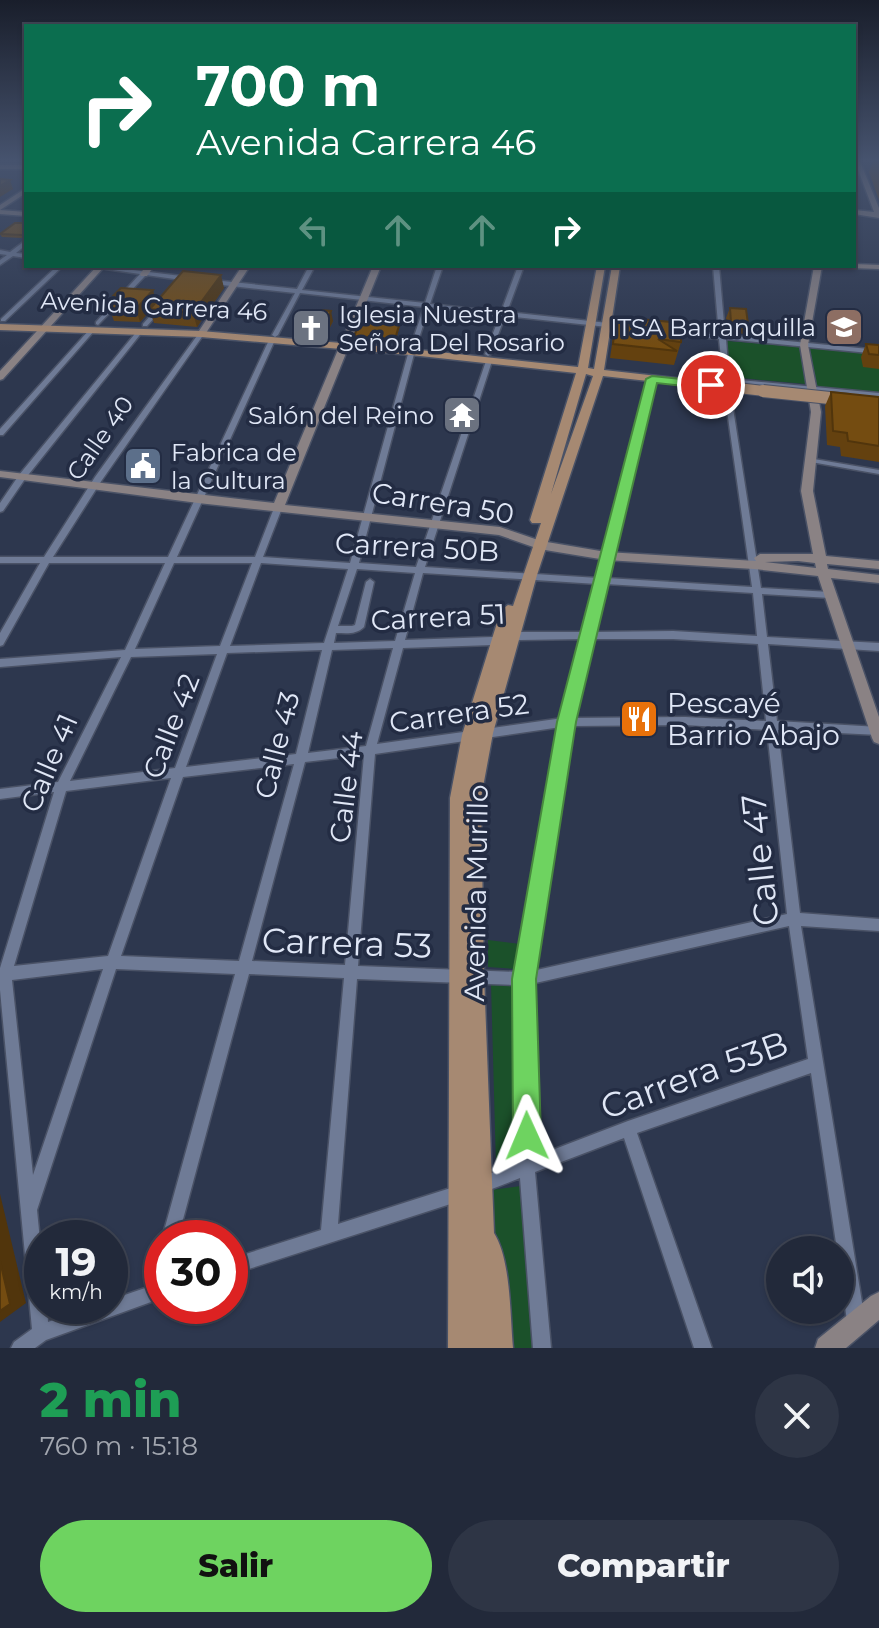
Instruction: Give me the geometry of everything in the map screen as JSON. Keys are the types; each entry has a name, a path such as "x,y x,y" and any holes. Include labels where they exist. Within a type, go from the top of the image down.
{"main road":[{"name":"Avenida Murillo","path":"536,540 583,368 601,268"},
{"name":"Avenida Murillo","path":"480,1348 469,1281 471,1189 459,798 524,574 600,366 616,268"},
{"name":"Avenida Carrera 46","path":"1,323 203,331 413,349 583,368 600,366 707,382"},
{"name":"Avenida Carrera 46","path":"600,366 652,379 878,399"},
{"name":"Avenida Murillo","path":"462,1348 480,1215 471,1189"},
{"path":"480,1215 494,1281 499,1348"}],"street":[{"path":"0,263 24,244"},
{"path":"0,252 24,256"},
{"path":"856,266 879,267"},
{"path":"1,323 58,268"},
{"path":"0,377 99,268"},
{"path":"106,268 196,280"},
{"path":"0,433 148,268"},
{"name":"Calle 40","path":"0,642 95,483 244,268"},
{"name":"Calle 41","path":"41,1333 2,969 61,788 128,653 296,292 311,268"},
{"name":"Calle 42","path":"29,1210 178,772 226,651 257,560 376,268"},
{"name":"Calle 43","path":"175,1220 301,758 332,629 354,565 413,349 439,268"},
{"name":"Calle 44","path":"329,1234 370,750 435,520 520,268"},
{"path":"716,268 726,379"},
{"path":"818,268 804,345 814,394 807,491 823,574 878,734"},
{"path":"175,290 184,279"},
{"path":"208,281 426,308 642,329"},
{"path":"0,509 24,474 165,301"},
{"path":"656,330 879,352"},
{"path":"542,1348 527,1168 524,979 567,722 652,379"},
{"path":"707,382 726,379 853,403"},
{"path":"707,382 727,389 878,399"},
{"name":"Calle 47","path":"727,389 764,641 794,919 857,1323"},
{"path":"811,460 879,472"},
{"name":"Carrera 50","path":"0,468 95,483 435,520 607,552 800,564 819,559 879,565"},
{"name":"Carrera 50","path":"0,474 24,474"},
{"name":"Carrera 50B","path":"0,560 257,560 830,595"},
{"path":"835,560 828,567 839,575"},
{"name":"Carrera 50","path":"800,564 823,574 879,579"},
{"path":"332,629 353,630 359,627 370,582"},
{"name":"Carrera 51","path":"0,663 128,653 587,636 673,635 879,647"},
{"name":"Carrera 52","path":"0,794 370,750 567,722 685,721 878,734"},
{"name":"Carrera 53","path":"2,969 111,962 524,979 794,919 879,925"},
{"name":"Carrera 53B","path":"248,1261 471,1189 628,1129 815,1064"},
{"path":"628,1129 703,1348"},
{"path":"20,1348 41,1333 144,1296"},
{"path":"827,1348 879,1304"}],"green space":[{"path":"727,341 799,347 806,384 730,377"},
{"path":"807,348 879,355 879,393 817,387"},
{"path":"488,940 520,944 517,969 488,967"},
{"path":"516,983 521,1159 496,1165 491,984"},
{"path":"521,1186 536,1348 509,1348 503,1265 493,1224 491,1190"}],"building":[{"path":"15,223 24,223 22,235 0,234"},
{"path":"183,271 221,275 193,313 150,309"},
{"path":"121,288 153,290 136,309 109,308 119,295 114,295"},
{"path":"730,308 746,309 748,324 731,322"},
{"path":"319,310 331,311 325,325 312,324"},
{"path":"365,311 401,319 395,339 354,336"},
{"path":"616,317 682,323 681,342 658,339 677,351 613,344"},
{"path":"866,344 879,345 879,355 869,354"},
{"path":"831,392 879,397 879,446 848,441 847,433 833,431"},
{"path":"0,1261 10,1304 0,1311"}],"place":[{"name":"ITSA Barranquilla","path":"844,327"},
{"name":"Iglesia Nuestra Señora Del Rosario","path":"311,328"},
{"name":"Salón del Reino","path":"462,415"},
{"name":"Fabrica de la Cultura","path":"143,466"},
{"name":"Pescayé Barrio Abajo","path":"639,719"}],"route":[{"path":"527,1136 524,979 567,722 610,541 652,379 711,385"}]}
